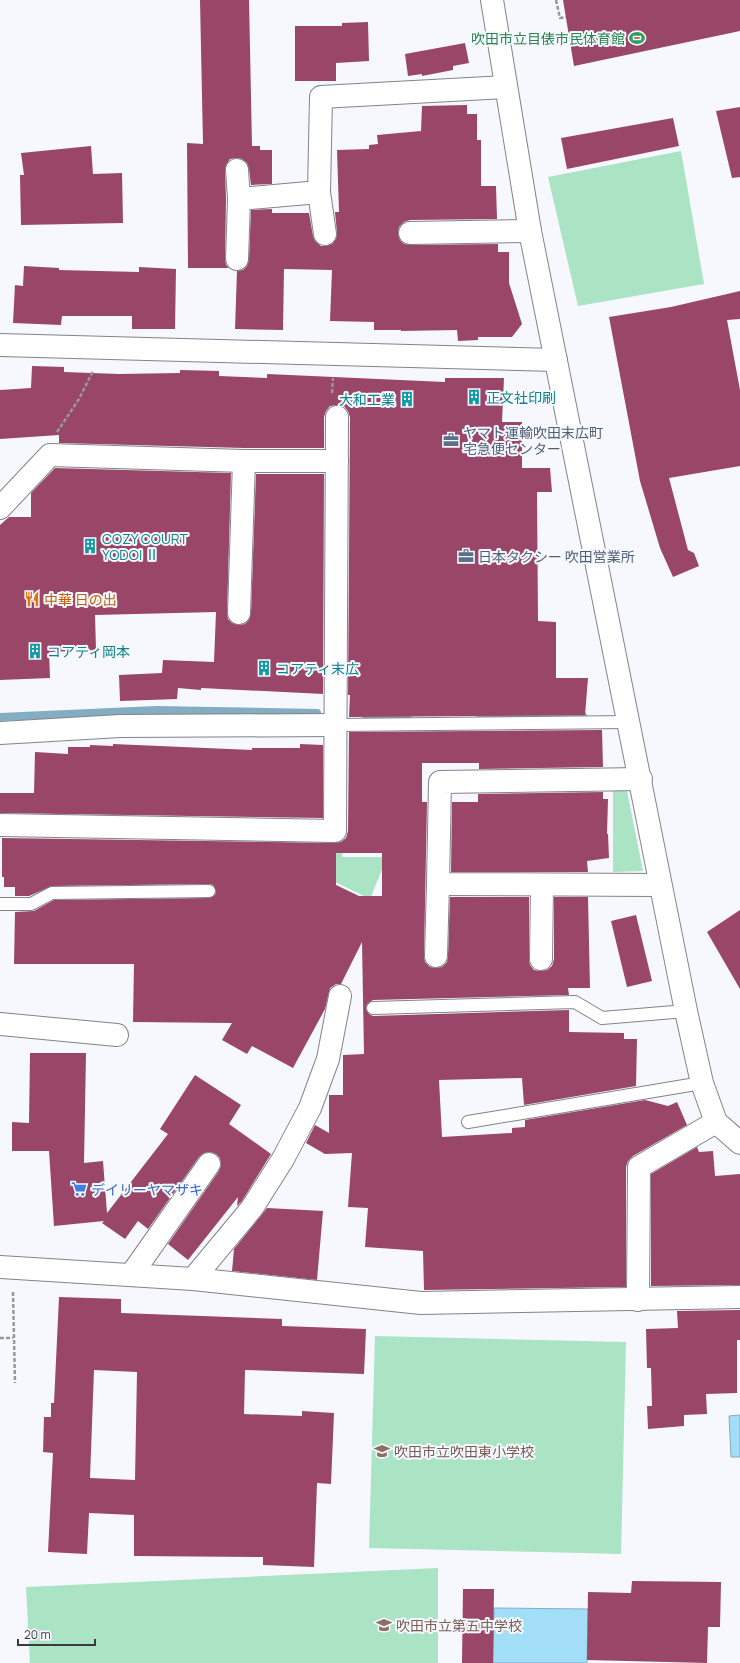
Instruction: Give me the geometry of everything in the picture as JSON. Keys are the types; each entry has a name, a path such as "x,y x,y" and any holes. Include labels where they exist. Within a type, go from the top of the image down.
{"street":[{"path":"492,0 530,231 641,779 660,885 686,1011 702,1083 716,1122 740,1143"},
{"path":"325,234 319,192 321,97 506,86"},
{"path":"237,170 237,259"},
{"path":"238,199 319,192"},
{"path":"410,233 530,231"},
{"path":"0,345 556,360"},
{"path":"0,825 335,831 337,417"},
{"path":"0,508 50,455 244,461 337,461"},
{"path":"239,613 244,461"},
{"path":"0,733 120,726 336,725"},
{"path":"436,956 440,782 641,779"},
{"path":"438,884 660,885"},
{"path":"541,959 542,885"},
{"path":"193,1279 252,1208 283,1160 306,1115 328,1059 340,996"},
{"path":"0,1024 117,1035"},
{"path":"638,1300 639,1167 716,1122"},
{"path":"132,1275 209,1164"},
{"path":"0,1267 193,1279 421,1303 740,1297"}],"lane":[{"path":"336,725 629,722"},
{"path":"0,904 31,904 52,893 210,891"},
{"path":"373,1008 575,1002 602,1018 686,1011"},
{"path":"468,1122 702,1083"}],"path":[{"path":"556,0 560,18 566,17"},
{"path":"50,455 47,445 79,399 96,365"},
{"path":"12,1294 15,1383"},
{"path":"0,1338 13,1338"}],"green space":[{"path":"681,151 704,284 578,306 548,177"},
{"path":"613,791 627,791 643,871 613,872"},
{"path":"333,845 344,845 342,857 387,857 370,899 333,881"},
{"path":"375,1336 626,1342 621,1554 369,1548"},
{"path":"438,1568 438,1663 30,1663 26,1587"}],"water":[{"path":"740,1415 740,1457 731,1457 729,1416"},
{"path":"494,1608 588,1609 587,1663 493,1663"}],"building":[{"path":"200,0 249,0 252,146 260,146 260,150 272,150 272,184 251,185 247,163 242,159 230,159 226,165 225,259 226,265 229,268 188,268 187,143 203,144"},
{"name":"吹田市立目俵市民体育館","path":"563,0 740,0 740,31 574,66"},
{"path":"368,22 369,61 336,63 336,81 295,81 295,26 342,26 342,23"},
{"path":"465,43 469,63 453,66 453,70 422,76 422,74 408,76 405,54"},
{"path":"467,105 467,114 477,114 477,140 481,140 481,186 496,186 497,219 410,220 404,222 399,227 398,234 400,240 404,244 410,245 498,244 498,252 509,252 509,283 522,324 512,337 478,337 478,340 458,341 457,330 374,330 374,322 330,321 332,270 284,269 283,330 235,329 237,271 243,270 247,266 249,260 251,210 272,209 272,213 309,213 315,241 321,246 332,244 336,239 337,233 335,212 339,212 337,150 369,149 369,145 378,144 377,135 421,131 422,106"},
{"path":"740,107 740,177 732,178 716,111"},
{"path":"673,118 679,146 567,169 561,138"},
{"path":"91,146 93,174 122,173 123,223 21,225 20,175 24,175 21,153"},
{"path":"24,266 59,268 59,270 139,272 139,267 176,269 175,329 132,329 132,316 62,316 61,325 13,323 15,285 23,286"},
{"path":"740,291 740,319 727,320 740,390 740,466 669,478 688,550 694,553 699,566 673,577 660,548 640,481 609,317 671,307"},
{"path":"32,366 64,367 64,372 119,374 180,373 180,370 219,371 219,376 267,378 267,374 445,382 445,378 504,378 502,422 522,422 522,468 550,468 552,492 537,492 538,621 556,622 556,678 588,678 585,715 349,717 350,417 344,406 330,406 326,411 324,417 324,448 244,448 59,443 59,435 0,439 0,390 31,388"},
{"path":"55,468 231,473 227,613 228,619 232,623 239,625 245,624 249,620 251,613 256,474 324,474 323,694 178,688 177,699 120,701 119,675 162,673 163,660 214,662 216,612 95,615 96,650 49,652 50,678 0,680 0,525 9,517 31,517 31,493"},
{"path":"602,730 603,767 479,769 479,763 422,763 422,802 427,802 425,962 430,967 436,968 442,967 447,962 450,897 529,897 530,965 534,970 547,970 552,966 554,959 554,897 588,897 590,988 568,988 569,995 373,1000 367,1004 366,1009 369,1014 373,1016 569,1010 569,1032 624,1033 624,1039 637,1039 636,1086 524,1105 522,1078 439,1080 442,1137 512,1133 512,1128 525,1127 525,1120 645,1100 668,1106 677,1102 687,1125 633,1156 628,1161 626,1167 626,1287 424,1290 423,1251 365,1247 368,1208 348,1207 352,1153 325,1154 306,1143 315,1125 329,1133 329,1095 343,1095 343,1055 364,1054 362,942 341,984 336,984 330,988 325,1009 293,1068 252,1046 247,1054 222,1040 232,1023 133,1022 134,964 14,964 15,912 34,911 54,900 209,898 215,895 216,891 213,885 209,884 52,886 29,896 15,896 15,887 4,887 4,877 2,877 2,838 341,842 346,838 348,831 349,732","holes":["336,853 382,853 382,896 359,896 336,885"]},
{"path":"113,744 252,750 252,748 300,748 300,744 323,745 323,818 0,813 0,793 34,793 35,752 68,754 68,747 90,747 90,745 113,746"},
{"path":"603,792 603,799 608,799 607,834 609,858 587,861 588,872 451,872 452,802 478,802 478,794"},
{"path":"740,910 740,989 707,932"},
{"path":"636,915 652,981 627,987 611,921"},
{"path":"30,1053 86,1053 84,1163 103,1161 107,1213 168,1134 160,1129 195,1075 241,1105 229,1124 271,1154 242,1201 237,1206 238,1197 188,1260 168,1244 219,1171 221,1165 220,1158 216,1154 210,1152 204,1153 199,1157 148,1229 138,1221 125,1239 102,1223 104,1221 54,1226 49,1151 12,1151 12,1122 29,1123"},
{"path":"697,1147 699,1152 713,1151 715,1176 740,1174 740,1285 651,1286 651,1174"},
{"path":"267,1208 323,1211 317,1280 232,1271 234,1249"},
{"path":"59,1297 121,1299 121,1313 282,1319 282,1326 366,1329 364,1374 245,1370 244,1414 302,1416 302,1411 334,1413 331,1484 317,1483 314,1567 263,1565 263,1557 134,1556 134,1515 89,1513 87,1554 48,1552 53,1453 43,1452 44,1417 51,1417 51,1403 54,1403","holes":["94,1370 137,1372 135,1480 90,1478"]},
{"path":"740,1310 740,1340 737,1340 737,1393 706,1394 707,1414 684,1415 684,1426 648,1429 647,1406 652,1406 651,1368 647,1368 646,1329 678,1328 677,1311"},
{"path":"632,1581 721,1582 720,1627 708,1627 707,1663 587,1660 588,1592 631,1593"},
{"path":"463,1589 494,1589 493,1663 462,1663"}],"waterway":[{"path":"0,717 156,710 317,713"},
{"path":"366,716 408,719"},
{"path":"480,718 583,716"}],"place":[{"name":"吹田市立目俵市民体育館","path":"637,38"},
{"name":"正文社印刷","path":"474,397"},
{"name":"大和工業","path":"407,399"},
{"name":"ヤマト運輸吹田末広町 宅急便センター","path":"451,440"},
{"name":"COZY COURT YODOI Ⅱ","path":"90,546"},
{"name":"日本タクシー 吹田営業所","path":"466,556"},
{"name":"中華 日の出","path":"32,599"},
{"name":"コアティ岡本","path":"35,651"},
{"name":"コアティ末広","path":"264,668"},
{"name":"デイリーヤマザキ","path":"79,1189"},
{"name":"吹田市立吹田東小学校","path":"382,1451"},
{"name":"吹田市立第五中学校","path":"384,1625"}]}
